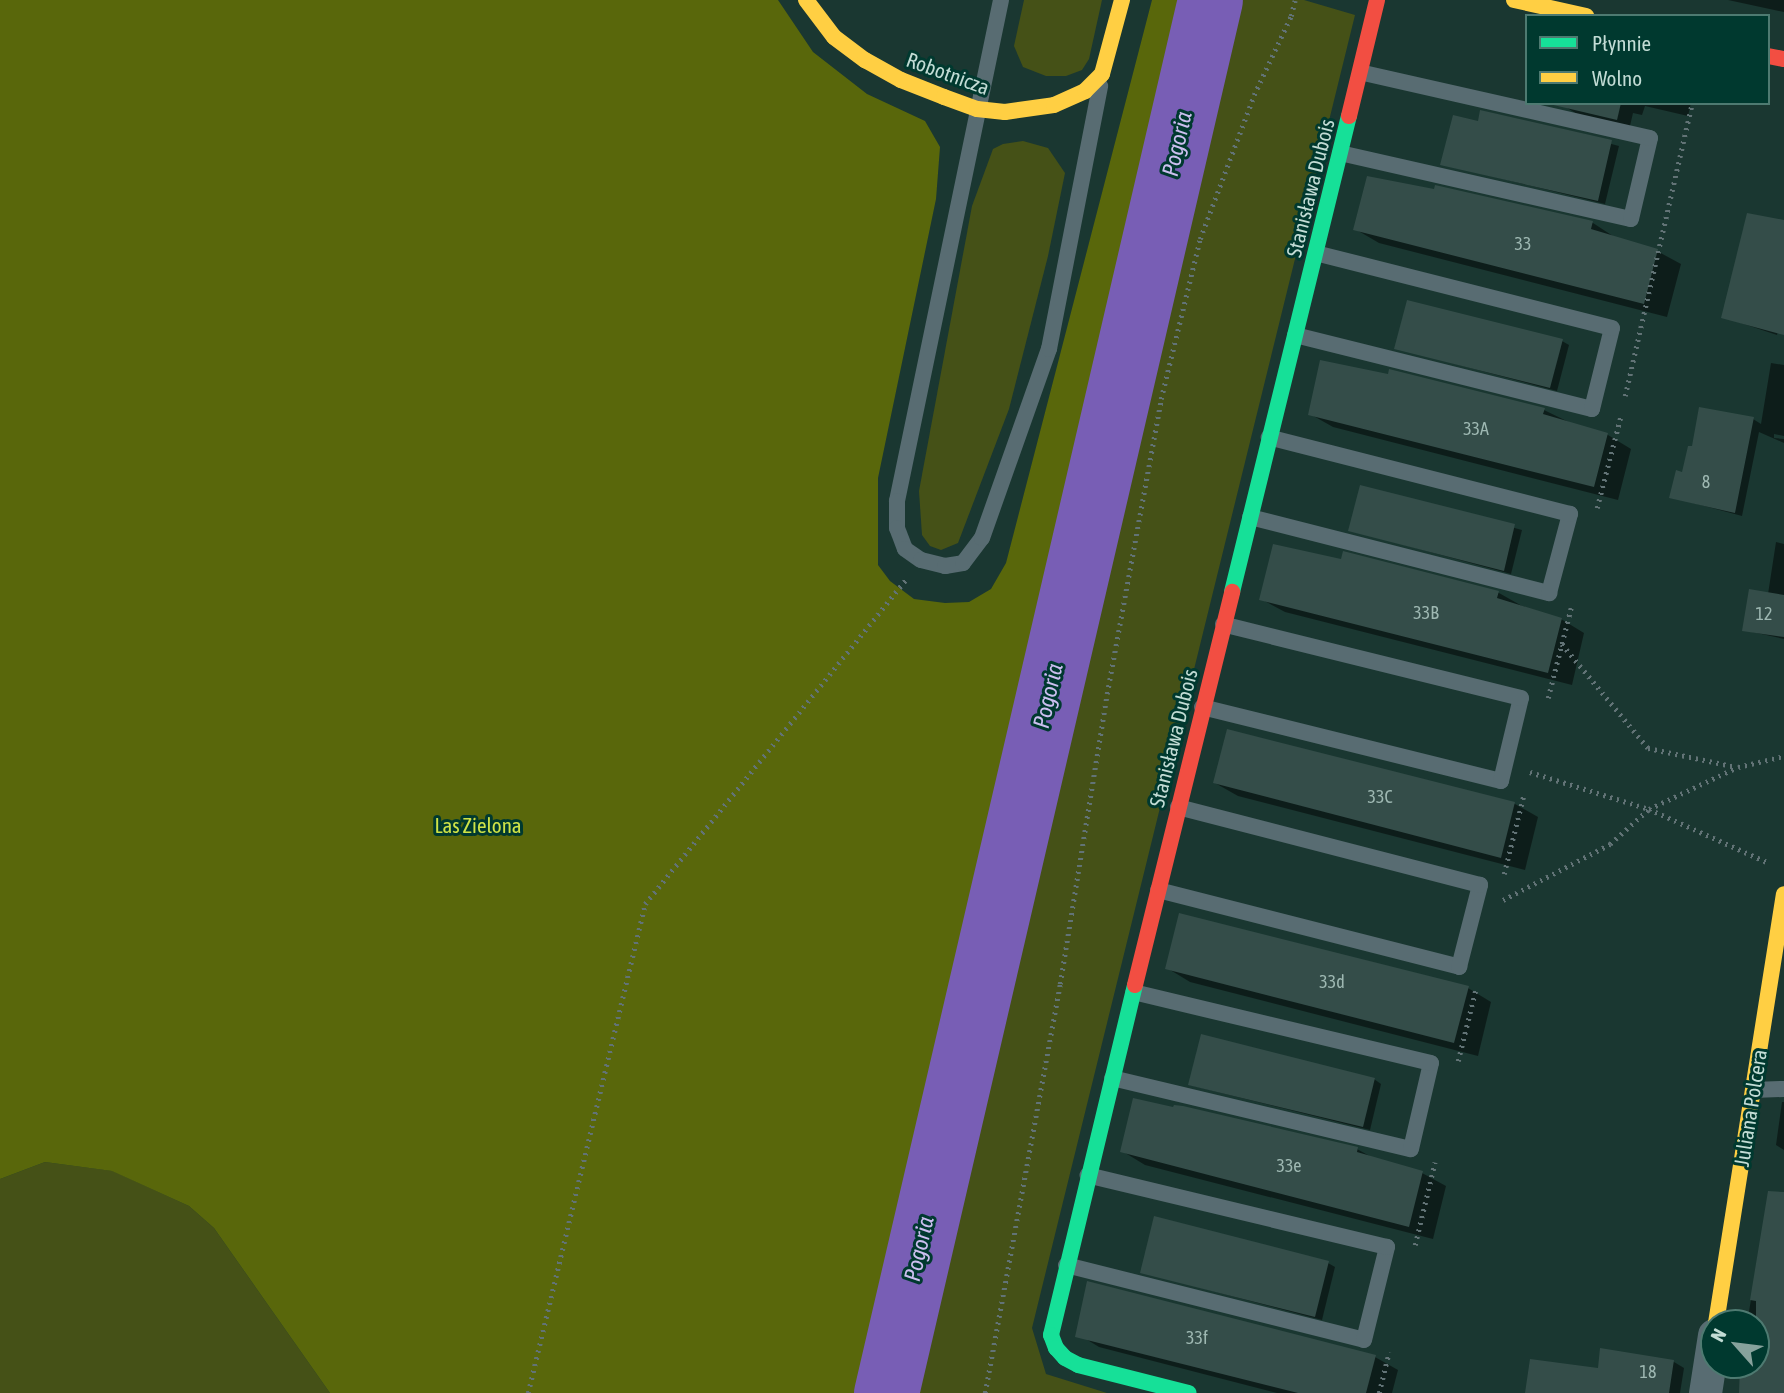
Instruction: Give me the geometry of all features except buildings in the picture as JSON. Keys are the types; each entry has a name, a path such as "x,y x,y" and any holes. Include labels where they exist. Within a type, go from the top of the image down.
{"street":[{"name":"Robotnicza","path":"806,0 834,37 864,60 901,80 977,109 1005,112 1054,105 1085,91 1102,74"},
{"path":"1102,74 1122,0"},
{"name":"Stanisława Dubois","path":"1189,1393 1078,1366 1065,1359 1051,1335 1177,807 1377,0"},
{"path":"1514,0 1577,14"},
{"name":"Juliana Polcera","path":"1718,1309 1784,894"}],"lane":[{"path":"1001,0 897,501 897,528 905,549 921,560 945,566 963,563 982,538 1049,349 1102,74"},
{"path":"1340,153 1631,219 1650,138 1360,72"},
{"path":"1295,335 1592,408 1612,328 1316,253"},
{"path":"1250,517 1549,593 1570,514 1269,437"},
{"path":"1202,707 1501,781 1521,698 1223,624"},
{"path":"1158,890 1459,967 1480,885 1177,807"},
{"path":"1112,1078 1411,1149 1431,1063 1133,992"},
{"path":"1753,1090 1784,1089"},
{"path":"1066,1265 1364,1340 1387,1247 1088,1175"}],"path":[{"path":"985,1393 1060,984 1107,694 1161,399 1200,239 1254,95 1291,16 1295,0"},
{"path":"528,1393 645,904 921,560"},
{"path":"1562,643 1648,748 1738,767"},
{"path":"1497,903 1610,844 1649,809 1738,767 1784,757"},
{"path":"1530,771 1649,809 1772,865"}],"green space":[{"name":"Las Zielona","path":"0,0 778,0 813,52 867,94 925,121 940,147 936,199 878,478 878,565 890,581 914,599 945,603 969,602 991,589 1006,563 1152,0 1194,0 1138,258 870,1393 330,1393 214,1228 189,1206 112,1171 45,1162 0,1179"},
{"path":"1024,0 1102,0 1089,59 1082,70 1066,76 1046,76 1023,67 1014,46"},
{"path":"1224,0 1304,0 1355,15 1032,1328 1046,1374 1107,1393 907,1393"},
{"path":"1023,141 1048,148 1065,173 1048,256 1009,409 958,543 941,550 930,546 922,535 919,491 972,206 993,149 1003,144"},
{"path":"45,1162 113,1171 189,1206 214,1228 330,1393 0,1393 0,1179"}],"waterway":[{"name":"Pogoria","path":"886,1393 1210,0"}],"traffic: fast":[{"path":"1232,592 1349,116"},
{"path":"1135,985 1051,1335 1056,1348 1065,1358 1078,1365 1189,1393"}],"traffic: slow":[{"path":"806,0 834,37 865,60 901,80 944,97 977,109 1005,112 1054,105 1085,91 1102,74 1122,0"},
{"path":"1514,0 1577,14"},
{"path":"1718,1309 1784,894"}],"traffic: jam":[{"path":"1349,116 1377,0"},
{"path":"1770,56 1784,59"},
{"path":"1135,985 1232,592"}]}
